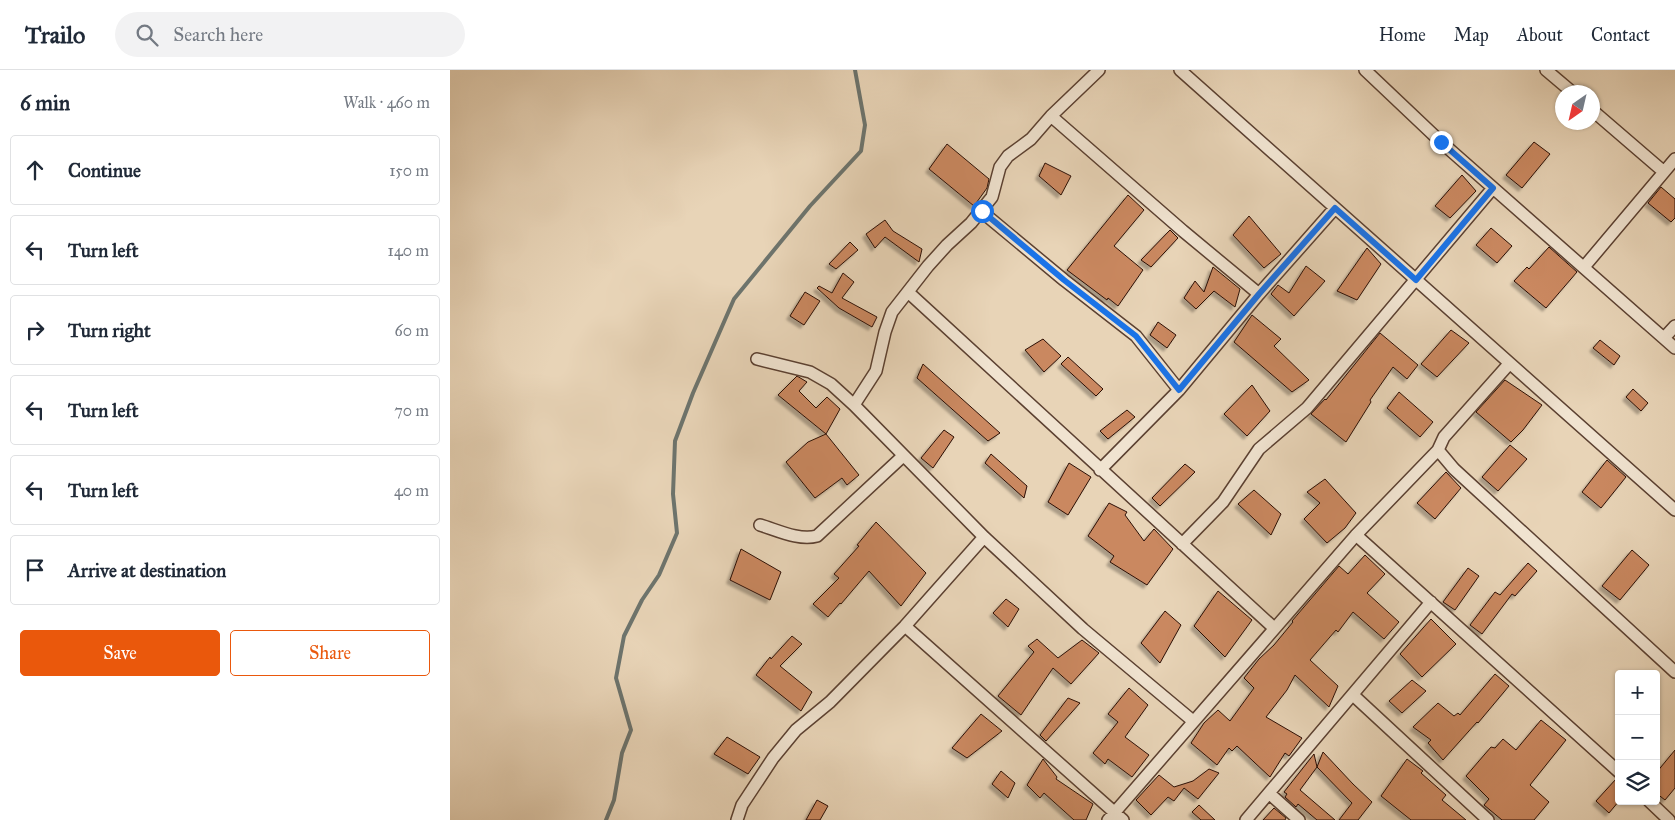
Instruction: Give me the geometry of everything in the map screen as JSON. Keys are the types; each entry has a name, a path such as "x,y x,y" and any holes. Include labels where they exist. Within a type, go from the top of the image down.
{"street":[{"path":"854,405 876,371 885,332 892,312 947,245 971,223 992,198 1000,168 1008,156 1031,139 1051,116 1099,70"},
{"path":"1180,70 1675,510"},
{"path":"1365,70 1441,142 1675,348"},
{"path":"1546,70 1564,85"},
{"path":"1051,116 1183,231 1259,294"},
{"path":"1600,117 1664,172"},
{"path":"1584,267 1675,159"},
{"path":"1182,544 1223,502 1259,449 1307,408 1493,188"},
{"path":"1100,470 1179,390 1259,294 1335,208"},
{"path":"982,211 1064,280 1136,336 1179,390"},
{"path":"908,292 1274,628"},
{"path":"1664,338 1675,326"},
{"path":"757,359 810,372 831,384 984,537 1083,629 1193,721"},
{"path":"906,626 1115,818 1193,721 1356,535 1438,450 1444,437 1509,364"},
{"path":"1438,450 1454,469 1675,672"},
{"path":"760,525 802,537 810,538 817,536 903,456"},
{"path":"1356,535 1615,768"},
{"path":"737,820 742,805 773,758 796,730 830,702 906,626 984,537"},
{"path":"1246,820 1431,602"},
{"path":"1353,695 1488,820"},
{"path":"1270,794 1300,820"},
{"path":"1653,805 1666,819"}],"building":[{"path":"1534,142 1550,154 1522,188 1506,175"},
{"path":"947,144 989,179 987,188 974,206 929,169"},
{"path":"1045,163 1071,176 1061,195 1039,176"},
{"path":"1462,175 1476,191 1450,218 1435,206"},
{"path":"1661,187 1675,199 1675,218 1671,222 1648,203"},
{"path":"1128,195 1144,210 1114,246 1143,270 1118,306 1067,270"},
{"path":"1249,216 1281,254 1264,268 1233,235"},
{"path":"885,220 893,231 922,249 919,262 885,237 875,248 866,234"},
{"path":"1491,228 1512,246 1497,263 1476,245"},
{"path":"1170,230 1178,238 1151,267 1141,260"},
{"path":"850,242 858,250 836,269 829,264"},
{"path":"1549,247 1577,272 1546,308 1514,281 1527,267 1529,269"},
{"path":"1367,248 1381,264 1357,300 1337,291"},
{"path":"1306,266 1325,281 1294,316 1271,294 1278,285 1289,293"},
{"path":"1213,267 1240,289 1235,307 1214,291 1196,309 1184,298 1195,281 1204,292"},
{"path":"843,273 854,282 842,298 877,317 872,327 839,308 817,288 819,286 832,293"},
{"path":"805,292 820,301 804,325 790,316"},
{"path":"1252,315 1281,339 1274,346 1309,380 1292,392 1234,342"},
{"path":"1158,322 1176,335 1167,348 1150,335"},
{"path":"1451,330 1469,343 1437,377 1421,364"},
{"path":"1380,333 1418,365 1407,379 1393,367 1370,400 1371,402 1346,442 1311,414 1326,400"},
{"path":"1043,339 1061,356 1044,372 1025,350"},
{"path":"1600,340 1620,356 1614,365 1593,348"},
{"path":"1068,357 1103,389 1096,396 1061,364"},
{"path":"923,364 1000,433 988,441 917,378"},
{"path":"797,376 807,382 799,391 816,408 827,397 840,409 826,434 778,395"},
{"path":"1505,380 1542,405 1511,442 1476,412"},
{"path":"1252,385 1270,411 1247,436 1224,414"},
{"path":"1633,389 1648,403 1641,411 1626,397"},
{"path":"1399,392 1433,422 1420,437 1387,408"},
{"path":"1127,410 1135,417 1108,439 1100,431"},
{"path":"944,430 954,437 933,468 921,458"},
{"path":"826,434 859,475 847,485 842,478 815,498 786,462 808,442"},
{"path":"1510,445 1527,459 1498,491 1482,477"},
{"path":"991,454 1027,486 1024,498 985,463"},
{"path":"1607,460 1626,477 1601,508 1582,492"},
{"path":"1069,463 1091,477 1068,515 1048,502"},
{"path":"1185,464 1195,472 1160,506 1152,498"},
{"path":"1446,472 1461,488 1435,519 1417,503"},
{"path":"1325,479 1356,513 1345,528 1327,543 1304,519 1320,503 1307,492"},
{"path":"1254,490 1281,514 1271,535 1238,504"},
{"path":"1109,503 1127,512 1125,515 1144,541 1154,529 1173,549 1147,585 1110,562 1114,556 1088,536"},
{"path":"876,522 926,573 901,606 869,571 828,617 813,604 839,578 834,574 859,546 857,545"},
{"path":"741,549 781,572 770,600 730,580"},
{"path":"1632,550 1649,565 1620,600 1602,586"},
{"path":"1365,555 1385,574 1367,593 1399,622 1384,639 1353,612 1338,632 1336,630 1310,660 1338,686 1329,707 1295,675 1287,690 1266,717 1302,738 1289,756 1285,753 1270,777 1237,746 1232,751 1229,748 1217,765 1191,743 1204,723 1218,710 1230,721 1254,688 1244,678 1259,659 1274,645 1339,566 1348,574"},
{"path":"1528,563 1537,571 1515,596 1512,594 1482,634 1470,625 1495,592 1500,595"},
{"path":"1468,568 1479,576 1455,610 1443,602"},
{"path":"1218,591 1252,620 1225,657 1194,626"},
{"path":"1006,599 1019,609 1008,627 993,613"},
{"path":"1165,611 1181,625 1160,663 1141,643"},
{"path":"1431,619 1456,644 1422,677 1400,654"},
{"path":"792,636 802,644 780,666 812,692 801,711 756,675 770,657 771,659"},
{"path":"1037,639 1058,658 1082,640 1099,653 1071,684 1053,668 1021,715 998,696 1034,652 1028,646"},
{"path":"1495,674 1509,686 1443,760 1428,743 1431,740 1413,727 1438,703 1454,716 1458,713 1460,715"},
{"path":"1412,680 1426,691 1402,713 1389,701"},
{"path":"1129,688 1148,705 1125,737 1149,755 1132,777 1108,759 1105,764 1093,753 1118,722 1108,714"},
{"path":"1068,698 1080,703 1046,741 1040,735"},
{"path":"981,714 1002,731 967,758 952,748"},
{"path":"1541,720 1566,740 1530,785 1549,802 1534,820 1502,820 1484,805 1489,799 1466,776 1491,747 1495,748 1503,739 1516,750"},
{"path":"727,737 760,757 748,774 714,754"},
{"path":"1675,750 1675,788 1665,800 1660,796 1660,768"},
{"path":"1323,752 1372,802 1358,820 1339,820 1352,803 1317,767"},
{"path":"1314,754 1317,767 1300,790 1335,820 1317,820 1298,804 1296,807 1285,797 1287,794 1284,792"},
{"path":"1043,759 1057,777 1056,779 1093,804 1086,820 1074,820 1044,793 1040,798 1027,785"},
{"path":"1407,759 1423,771 1421,773 1446,795 1442,800 1466,820 1411,820 1381,796"},
{"path":"1209,769 1219,773 1198,799 1184,788 1174,801 1168,797 1151,815 1136,800 1159,775 1174,787 1193,781"},
{"path":"1001,771 1015,783 1008,798 992,784"},
{"path":"1615,780 1616,805 1609,813 1596,801"},
{"path":"817,800 828,806 820,820 806,820"},
{"path":"1199,805 1215,820 1201,820 1192,812"},
{"path":"1274,808 1286,818 1285,820 1263,820"}],"waterway":[{"path":"606,820 614,800 622,753 631,730 616,678 624,636 642,600 659,575 677,533 673,494 675,441 693,393 734,299 810,206 861,151 865,125 855,70"}],"route":[{"path":"982,211 1064,280 1136,336 1179,390 1259,294 1335,208 1416,280 1493,188 1441,142"}]}
